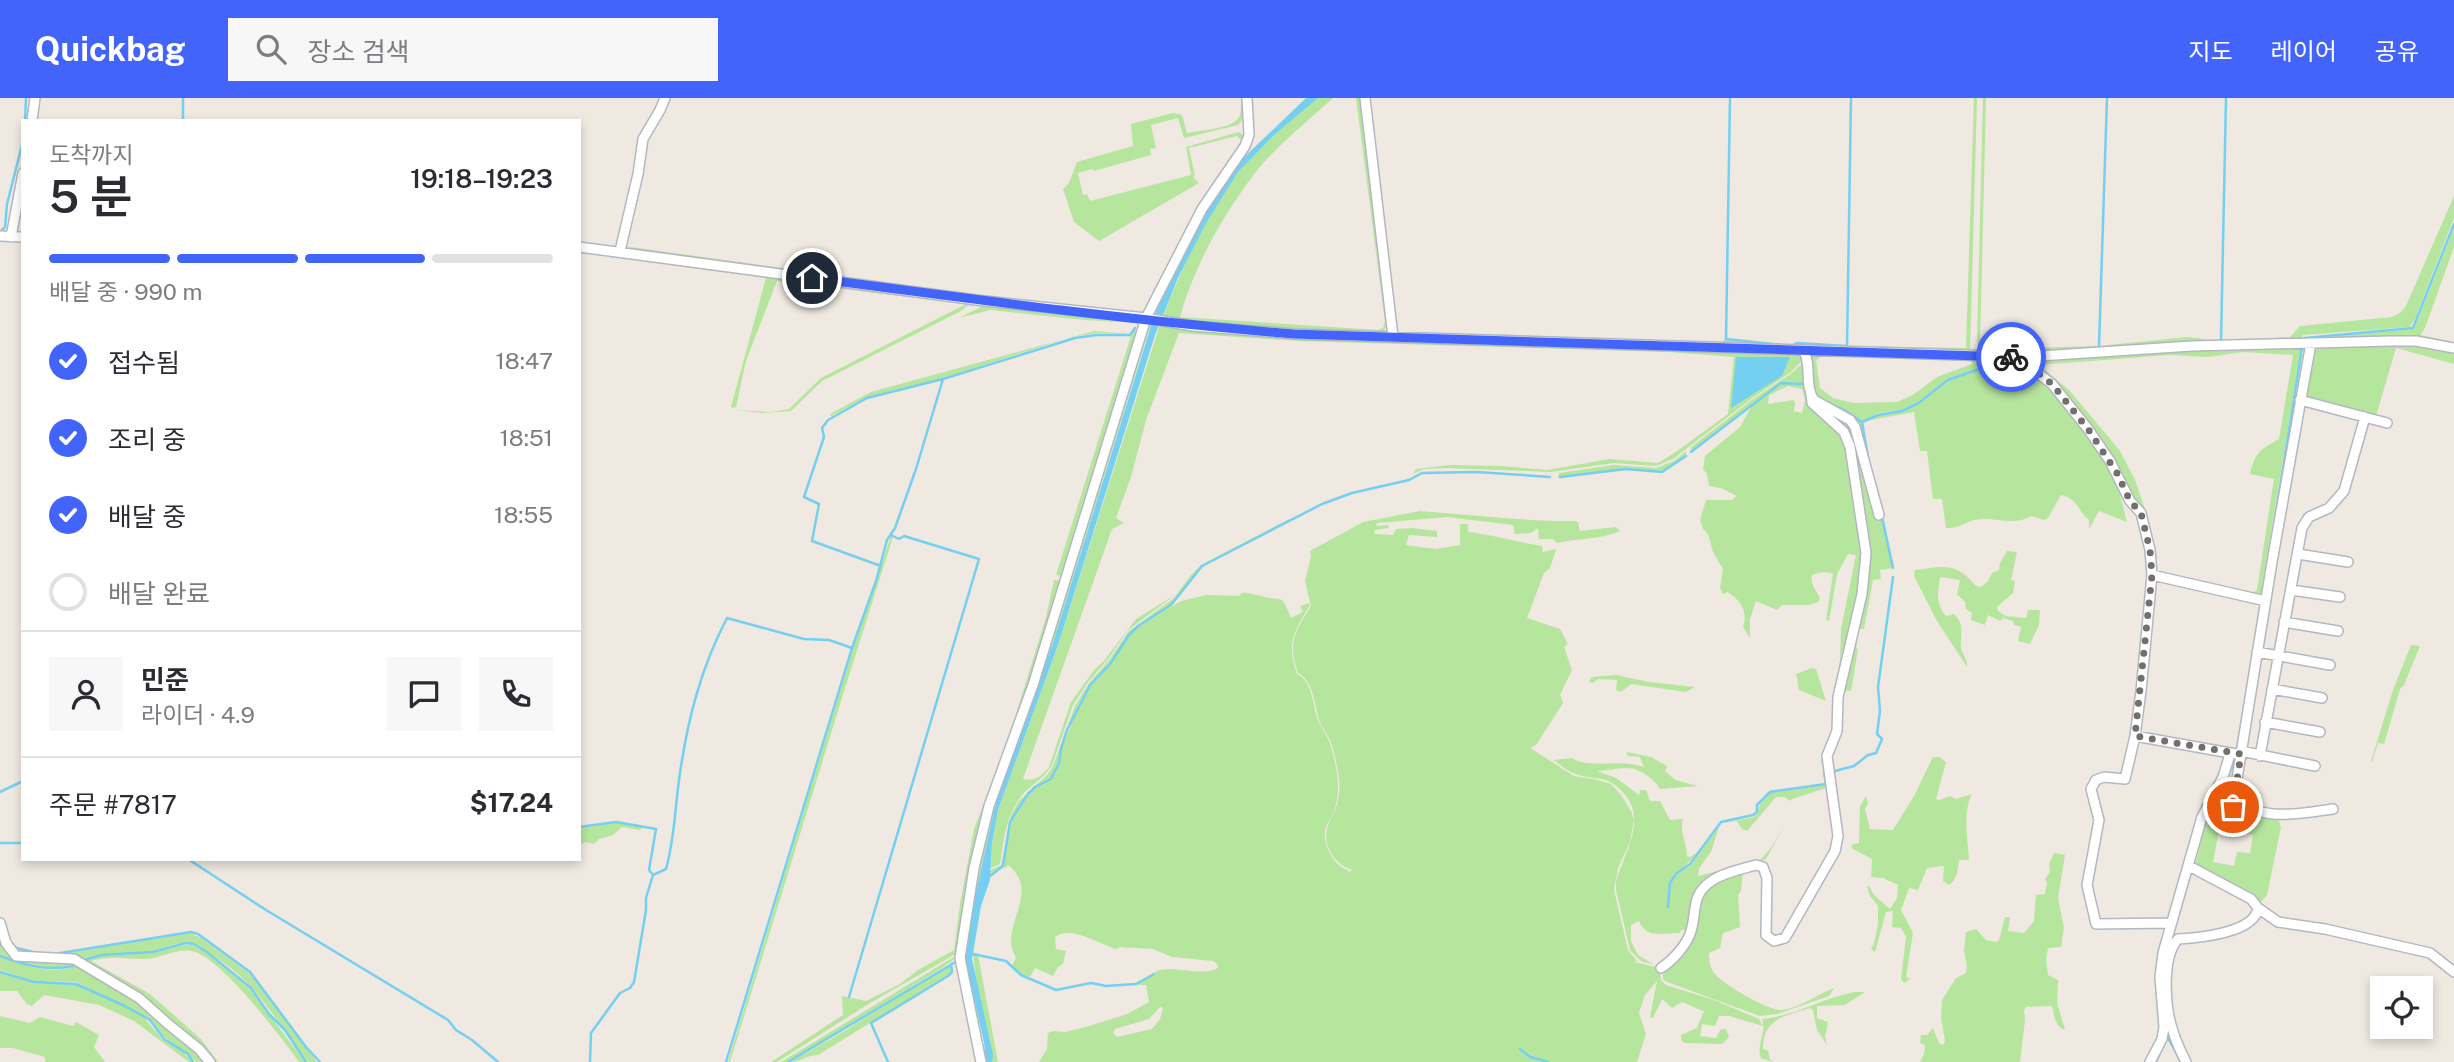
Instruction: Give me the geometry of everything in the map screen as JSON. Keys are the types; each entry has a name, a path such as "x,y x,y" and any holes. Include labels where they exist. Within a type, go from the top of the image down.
{"street":[{"path":"32,119 35,98"},
{"path":"620,251 638,174 643,139 665,98"},
{"path":"981,1062 960,960 974,868 989,806 1041,659 1149,319 1202,209 1245,146 1249,135 1247,98"},
{"path":"1365,98 1393,337"},
{"path":"12,236 21,184"},
{"path":"0,236 21,237"},
{"path":"581,247 976,300 1294,334 2026,357 2192,346 2405,341 2454,348"},
{"path":"2230,822 2237,753 2311,343"},
{"path":"1661,968 1689,938 1694,906 1704,888 1713,880 1756,865 1763,867 1768,878 1766,935 1774,941 1785,938 1835,851 1838,836 1827,756 1837,731 1838,697 1862,594 1867,553 1850,447 1844,432 1812,403 1804,351"},
{"path":"2026,357 2030,367 2052,384 2088,429 2117,473 2130,501 2141,513 2150,550 2152,575 2135,736 2125,779 2104,777 2096,780 2091,789 2099,820 2087,885 2096,925 2171,923"},
{"path":"1811,394 1814,400 1850,419 1855,427 1879,515"},
{"path":"2300,400 2387,423"},
{"path":"2260,756 2304,521 2314,513 2329,508 2344,491 2365,417"},
{"path":"2298,554 2348,562"},
{"path":"2152,575 2266,601"},
{"path":"2291,590 2340,597"},
{"path":"2284,622 2338,631"},
{"path":"2257,652 2330,665"},
{"path":"2272,689 2322,698"},
{"path":"2265,722 2320,732"},
{"path":"2135,736 2315,766"},
{"path":"2150,1062 2162,1039 2164,1027 2160,964 2171,923 2202,817 2237,753"},
{"path":"2235,792 2241,802 2260,811 2280,815 2333,809"},
{"path":"2189,866 2251,899 2258,908 2278,922 2325,929 2430,953 2454,972"},
{"path":"2186,1062 2172,1030 2168,997 2166,974 2174,944 2178,939 2194,939 2246,924 2257,914 2258,908"},
{"path":"0,923 6,943 16,956 74,960 139,998 200,1049 210,1062"}],"green space":[{"path":"1241,98 1244,98 1244,113 1238,125 1184,138 1178,118 1151,125 1156,148 1150,149 1151,155 1078,173 1083,195 1087,194 1090,201 1191,175 1186,147 1239,132 1244,136 1244,142 1237,136 1189,148 1195,176 1193,177 1199,183 1099,241 1074,222 1063,189 1069,183 1077,162 1133,146 1131,124 1173,113 1182,115 1187,133 1228,125 1239,118"},
{"path":"1318,98 1333,98 1272,154 1232,206 1201,260 1180,317 1378,330 1383,328 1385,322 1356,98 1360,98 1388,319 1384,333 1292,332 1162,319 1195,242 1239,171 1266,141"},
{"path":"1974,98 1977,98 1970,352 1792,347 1966,348"},
{"path":"1983,98 1986,98 1980,344 1987,349 2098,346 2188,337 2220,341 2290,337 2300,326 2392,317 2406,306 2454,196 2454,218 2410,327 2303,335 2301,340 2221,343 2196,341 2100,350 1986,353 1980,351 1977,342"},
{"path":"2454,228 2454,247 2425,328 2420,335 2454,342 2454,345 2306,339 2414,329"},
{"path":"624,246 974,295 973,297 626,250"},
{"path":"581,249 973,301 961,311 822,381 791,411 764,413 735,410 771,412 789,409 821,378 966,304 777,281 746,361 736,407 733,408 731,407 766,278 581,252"},
{"path":"987,304 1137,320 1140,323 990,310 959,318"},
{"path":"1153,323 1054,640 996,802 971,915 966,954 963,954 975,876 993,801 1147,324"},
{"path":"1160,324 1797,353 1803,360 1791,372 1673,459 1656,466 1614,463 1551,472 1446,468 1424,469 1413,474 1416,469 1450,465 1548,470 1609,459 1658,463 1728,414 1734,357 1668,352 1299,341 1179,333 1146,420 1131,477 1116,518 1124,523 1112,529 1023,779 1038,778 1049,767 1071,702 1136,619 1175,595 1127,631 1109,658 1088,682 1073,705 1052,765 1043,776 1025,792 1014,808 1007,826 1000,864 991,868 998,810 1059,642"},
{"path":"1138,330 1063,576 1056,575 1131,336"},
{"path":"1094,331 1130,334 1097,333 1077,336"},
{"path":"1487,334 1722,342 1725,339 1791,347 1487,338"},
{"path":"1064,339 943,378 867,397 831,416 830,414 871,392"},
{"path":"2411,344 2454,350 2454,364 2396,348 2376,416 2307,398 2305,393 2314,349"},
{"path":"2309,345 2263,600 2304,348 2301,348 2260,599 2247,596 2257,590 2274,479 2250,474 2259,452 2279,439 2293,355 2243,352 2208,357 2170,355 2039,365 2069,390 2120,451 2135,480 2147,515 2155,548 2157,575 2153,552 2131,499 2095,436 2031,366 2028,359 2129,352"},
{"path":"1815,353 2022,358 2060,395 2098,444 2120,484 2118,487 2127,522 2099,511 2089,529 2089,520 2075,502 2061,495 2048,518 2044,520 2031,516 2017,521 1981,519 1946,528 1942,499 1933,499 1927,451 1920,451 1914,412 1865,421 1903,412 1949,381 1998,361 1948,379 1902,410 1878,413 1862,421 1847,410 1825,402 1862,422 1868,463 1893,568 1880,570 1881,579 1873,580 1864,629 1859,629 1851,691 1841,690 1863,596 1867,539 1851,446 1845,431 1813,399 1849,420 1855,427 1882,522 1856,427 1850,419 1815,399 1809,388 1809,358","holes":["1822,356 1972,361 1972,364 1937,377 1913,395 1897,402 1853,403 1833,398 1820,388 1816,360"]},
{"path":"1806,360 1805,381 1843,433 1856,497 1864,572 1836,701 1832,701 1840,661 1841,629 1856,555 1848,554 1837,574 1829,621 1826,620 1831,573 1812,575 1813,585 1820,598 1818,602 1809,605 1782,605 1777,610 1756,601 1750,619 1750,638 1743,627 1745,616 1742,607 1737,599 1728,592 1723,594 1720,588 1723,569 1700,520 1706,500 1732,500 1737,496 1721,488 1709,486 1707,474 1703,469 1705,456 1740,427 1753,404 1691,451 1691,447","holes":["1781,383 1802,383 1782,384 1755,402","1788,386 1802,389 1805,400 1802,413 1794,411 1793,400 1768,404 1769,395"]},
{"path":"1686,451 1686,455 1662,471 1626,468 1558,477 1559,473 1614,465 1656,468 1674,461"},
{"path":"1420,511 1574,521 1578,522 1580,531 1616,527 1620,531 1557,543 1553,539 1539,539 1538,528 1531,533 1515,534 1513,525 1447,517 1377,523 1376,526 1389,525 1388,528 1375,530 1374,534 1393,535 1396,529 1412,528 1437,531 1437,537 1409,535 1406,545 1436,549 1460,545 1460,524 1468,524 1468,532 1542,546 1543,552 1556,549 1527,618 1560,629 1568,644 1564,647 1572,670 1560,695 1563,703 1536,745 1530,748 1574,776 1611,784 1631,811 1634,820 1630,842 1618,868 1614,890 1628,950 1637,961 1634,962 1660,968 1661,980 1666,985 1714,1000 1759,1019 1763,1026 1729,1016 1719,1016 1715,1026 1702,1024 1700,1036 1716,1038 1721,1029 1726,1029 1729,1037 1722,1044 1685,1043 1681,1040 1681,1035 1697,1028 1704,1011 1682,1002 1672,1008 1662,999 1653,1018 1650,1017 1657,981 1645,995 1639,1013 1646,1034 1637,1062 1549,1062 1538,1058 1546,1062 1039,1062 1047,1049 1048,1033 1086,1027 1127,1014 1149,1002 1146,985 1136,985 1155,972 1169,969 1203,972 1218,968 1213,961 1172,957 1153,949 1116,949 1069,933 1055,937 1056,949 1066,951 1063,964 1053,976 1035,968 1030,977 1012,966 1016,958 1011,944 1012,931 1022,892 1016,874 1008,865 1006,868 1003,866 1011,823 1035,788 1052,779 1079,706 1091,685 1110,665 1138,627 1181,601 1206,595 1239,596 1248,593 1280,599 1291,618 1303,612 1300,606 1309,603 1293,638 1292,654 1297,674 1306,682 1311,693 1318,720 1328,738 1337,773 1337,800 1325,829 1326,842 1330,854 1338,864 1349,873 1353,870 1336,860 1327,842 1327,829 1336,807 1338,800 1339,776 1333,748 1330,740 1320,722 1312,692 1307,681 1298,673 1293,645 1297,630 1311,606 1305,581 1310,551 1363,522","holes":["1160,1007 1163,1008 1160,1019 1152,1029 1117,1037 1113,1033 1115,1029 1149,1019"]},
{"path":"1290,520 1202,566 1171,605 1139,624 1174,598 1201,565"},
{"path":"891,536 893,537 728,1062 853,648"},
{"path":"2007,551 2017,552 2011,580 2015,581 2013,593 1997,607 1998,611 2006,616 2026,618 2028,610 2040,610 2039,625 2030,644 2018,641 2021,627 2014,625 2013,621 2003,618 2000,621 1988,615 1985,625 1971,620 1972,613 1966,609 1965,602 1957,594 1960,580 1940,577 1939,602 1946,616 1954,614 1960,621 1961,649 1967,667 1937,621 1914,576 1915,570 1934,567 1956,569 1976,586 1981,587 1992,573 1999,570"},
{"path":"1054,580 1062,581 1038,659 992,788 959,952 870,1003 777,1062 771,1062 843,1015 842,996 866,1001 900,984 918,970 954,950 974,829 1008,740 1046,617"},
{"path":"1136,626 1109,664 1089,684 1060,749 1051,778 1034,787 1053,766 1075,706 1089,683 1110,659 1128,632"},
{"path":"2411,645 2420,646 2400,689 2384,744 2378,743 2372,762 2393,690"},
{"path":"1816,669 1826,701 1799,690 1796,674"},
{"path":"1616,675 1695,687 1686,692 1631,684 1621,692 1616,690 1617,680 1599,679 1592,683 1589,681 1592,677"},
{"path":"1626,752 1651,757 1667,766 1665,771 1675,780 1698,786 1660,789 1636,769 1597,771 1616,778 1639,795 1640,790 1646,790 1650,801 1660,801 1670,820 1683,819 1687,856 1698,852 1669,883 1668,911 1671,884 1677,875 1691,865 1719,827 1711,852 1699,868 1698,876 1760,860 1785,825 1766,859 1703,887 1687,937 1660,966 1681,943 1687,930 1681,930 1680,933 1655,934 1642,927 1639,921 1631,925 1631,941 1638,955 1655,965 1641,961 1630,950 1616,881 1633,830 1631,805 1612,783 1573,773 1553,760 1573,758 1586,763 1644,767 1640,757 1628,756"},
{"path":"1933,757 1939,757 1946,762 1936,799 1950,796 1956,799 1972,794 1966,818 1969,860 1959,860 1958,871 1949,885 1943,881 1944,866 1927,868 1918,890 1909,888 1901,910 1913,933 1906,977 1910,979 1904,983 1901,979 1906,937 1901,928 1892,927 1893,911 1886,912 1875,952 1871,949 1878,924 1878,906 1870,896 1867,886 1890,909 1897,898 1898,885 1883,878 1871,877 1872,859 1851,848 1853,844 1859,843 1860,806 1866,796 1868,803 1865,809 1870,829 1893,830"},
{"path":"1826,758 1829,787 1790,801 1785,797 1776,797 1747,831 1742,829 1737,821 1722,823 1754,817 1770,793 1827,785 1821,760"},
{"path":"1034,787 1010,822 1002,866 990,874 991,870 1001,865 1011,815 1019,801"},
{"path":"2214,804 2230,807 2226,826 2220,825 2213,862 2234,866 2237,852 2250,853 2253,835 2243,833 2243,828 2232,826 2235,808 2278,817 2281,827 2267,895 2260,903 2244,890 2195,866 2209,810"},
{"path":"617,823 643,827 640,830 622,827 613,835 599,839 594,844 581,844 581,828"},
{"path":"2054,853 2065,855 2058,898 2064,928 2061,947 2048,948 2046,959 2048,975 2058,980 2057,1003 2065,1030 2057,1023 2052,1006 2026,1007 2020,1062 1920,1062 1925,1045 1920,1043 1921,1035 1927,1035 1933,1028 1939,1043 1943,1045 1945,1041 1941,1017 1942,1000 1956,978 1966,973 1966,932 1976,929 1986,940 1996,942 1999,940 2005,917 2010,917 2008,931 2024,933 2034,921 2036,895 2045,894 2045,879 2050,872 2049,864"},
{"path":"1743,870 1741,891 1738,895 1740,927 1723,933 1720,948 1709,953 1713,972 1737,991 1777,1009 1796,1006 1834,988 1829,996 1777,1014 1760,1016 1663,979 1663,970 1684,947 1695,906 1714,881"},
{"path":"190,933 250,974 317,1062 308,1062 246,982 197,944 183,943 142,953 104,954 81,959 21,955 13,949 25,953 55,955"},
{"path":"0,945 7,951 71,962 138,1001 206,1061 196,1062 141,1014 163,1040 182,1051 193,1062 189,1062 134,1021 99,1005 44,995 32,1006 27,1004 17,991 0,991 0,973 34,983 76,984 139,1013 76,982 34,981 0,970 0,957 46,969 74,967 44,967 18,961 0,955"},
{"path":"193,945 207,953 250,989 305,1062 299,1062 250,999 204,956 186,950 150,959 111,958 91,961 150,994 201,1039 218,1062 213,1062 205,1051 83,960 101,956 154,953"},
{"path":"973,954 978,955 998,1062 992,1062"},
{"path":"957,955 942,968 787,1062 781,1062"},
{"path":"949,965 949,974 818,1055 790,1062 838,1035"},
{"path":"1855,992 1865,992 1845,1005 1817,1006 1817,1018 1828,1022 1825,1037 1827,1045 1817,1030 1813,1010 1810,1008 1784,1016 1771,1025 1764,1039 1763,1049 1768,1051 1773,1062 1761,1058 1762,1019"},
{"path":"0,1016 30,1023 40,1017 73,1026 76,1022 99,1035 94,1047 105,1062 45,1062 45,1057 13,1048 0,1048"}],"water":[{"path":"1306,98 1318,98 1274,135 1238,172 1206,223 1178,278 1155,335 1059,642 998,810 992,843 990,880 981,906 972,959 993,1055 992,1062 986,1062 964,954 996,802 1054,640 1154,316 1204,216 1239,162"},
{"path":"1736,357 1790,357 1782,376 1731,408"}],"waterway":[{"path":"25,119 26,98"},
{"path":"183,98 183,119"},
{"path":"1730,98 1726,339 1792,346 1797,343 1847,346 1851,98"},
{"path":"2099,346 2107,98"},
{"path":"2221,341 2226,98"},
{"path":"0,232 5,227 7,204 21,149"},
{"path":"2304,339 2413,328 2454,224"},
{"path":"590,1062 591,1033 620,993 630,988 634,982 646,898 653,875 666,869 669,857 680,773 692,713 703,675 727,618 804,639 829,640 852,648 876,581 887,540 895,528 916,469 943,379 1075,338 1130,335 1135,328"},
{"path":"2270,550 2302,348"},
{"path":"1862,422 1878,415 1902,411 1917,404 1948,380 1999,362"},
{"path":"881,566 812,541 819,504 804,497 824,437 822,428 828,420 867,398 943,379"},
{"path":"1691,452 1781,383 1802,384"},
{"path":"1828,403 1862,422 1869,463"},
{"path":"1560,477 1626,469 1662,472 1686,456"},
{"path":"990,876 1003,866 1010,822 1028,794 1051,779 1059,763 1067,730 1090,685 1110,664 1129,635 1171,605 1202,566 1322,504 1352,493 1409,480 1422,473 1477,472 1550,477"},
{"path":"1882,517 1893,568"},
{"path":"849,997 979,559 904,536 899,539 891,535"},
{"path":"1831,772 1854,766 1868,755 1876,753 1882,739 1877,734 1880,711 1878,687 1893,577"},
{"path":"726,1062 852,648"},
{"path":"2237,750 2253,654"},
{"path":"2220,791 2236,760"},
{"path":"1668,907 1670,883 1676,874 1690,864 1721,822 1753,815 1757,812 1757,805 1770,792 1826,784 1824,772"},
{"path":"0,792 21,782"},
{"path":"581,827 616,822 656,829 649,870 653,875"},
{"path":"0,843 21,843"},
{"path":"191,861 266,910 448,1020 456,1030 498,1062"},
{"path":"54,954 191,932 198,934 250,972 320,1062"},
{"path":"83,960 101,955 153,952 186,943 194,944 251,988 269,1014 285,1030 306,1062"},
{"path":"13,947 37,953"},
{"path":"973,954 1006,961 1021,975 1056,990 1091,983 1106,986 1136,984 1154,974"},
{"path":"0,956 36,967 74,966"},
{"path":"788,1062 959,960"},
{"path":"888,1062 871,1023 948,976 952,972 951,964"},
{"path":"0,972 34,982 76,984 125,1006 150,1020 164,1039 188,1054 193,1062"},
{"path":"2167,1036 2181,1062"},
{"path":"2156,1062 2164,1044"},
{"path":"1520,1049 1530,1057 1548,1062"}],"way so far":[{"path":"2011,357 2026,357 2030,367 2045,377 2060,393 2110,461 2125,493 2141,513 2150,550 2152,575 2135,736 2241,754 2233,807"}],"route":[{"path":"812,278 1193,326 1294,334 2011,357"}]}
